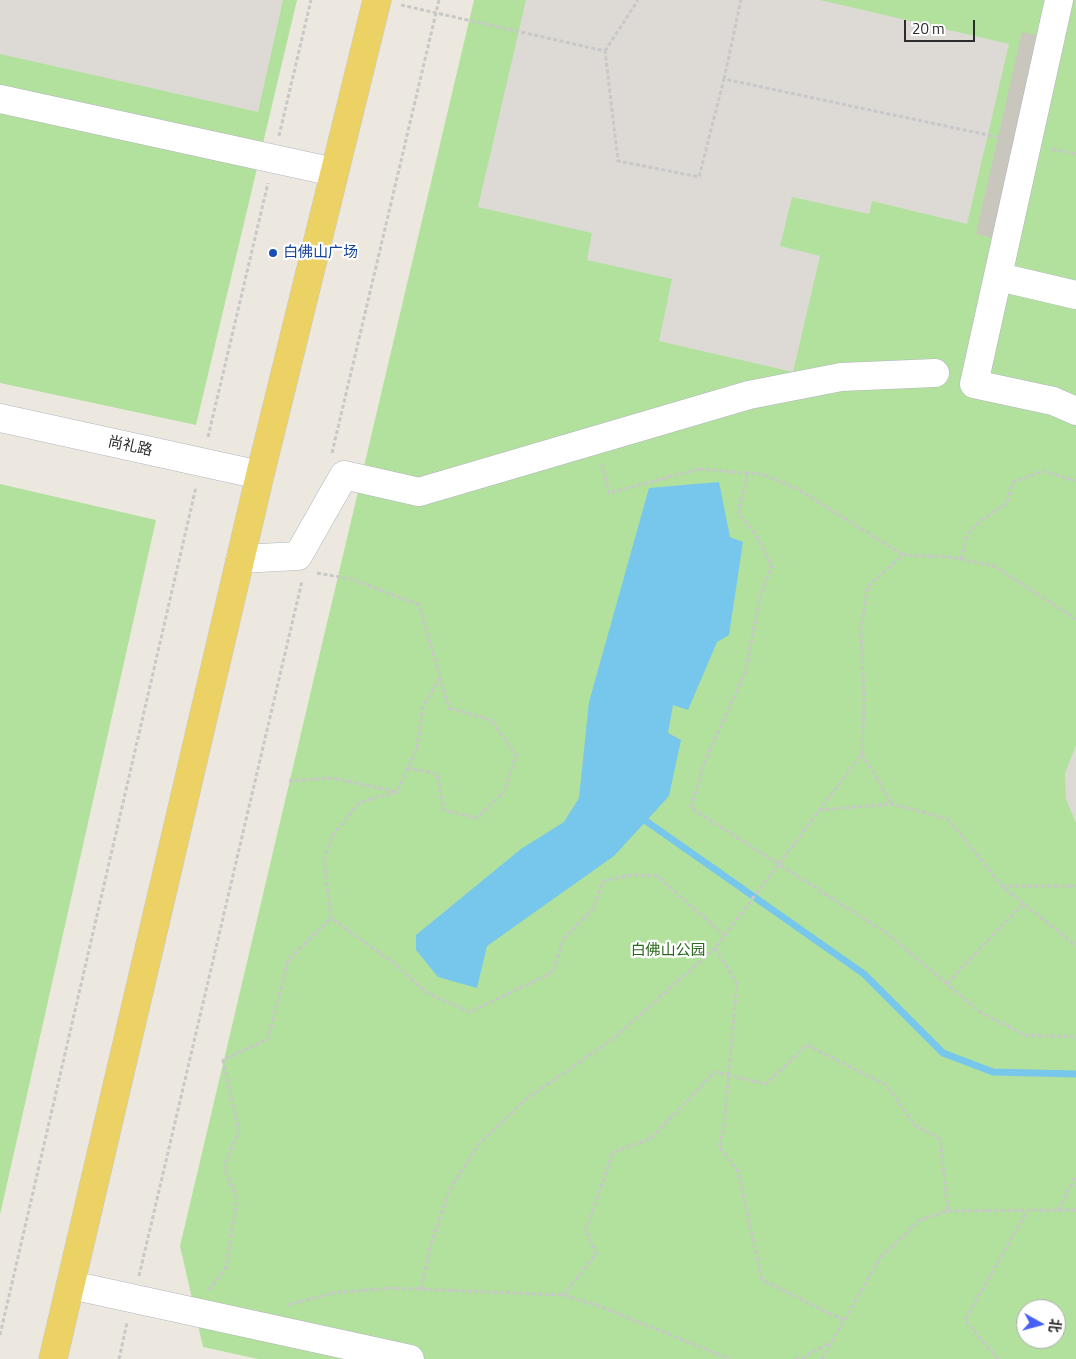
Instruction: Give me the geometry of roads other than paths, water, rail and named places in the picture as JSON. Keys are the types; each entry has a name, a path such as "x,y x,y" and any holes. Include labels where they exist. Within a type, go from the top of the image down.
{"main road":[{"path":"53,1359 240,559 334,172 385,2"}],"street":[{"path":"1064,9 1028,144 974,384 1053,401 1076,411"},
{"path":"0,99 334,172"},
{"path":"998,277 1076,295"},
{"path":"240,559 298,556 344,475 419,492 749,395 841,377 935,373"},
{"name":"尚礼路","path":"0,418 260,475"},
{"path":"71,1285 410,1359"}],"water":[{"path":"719,482 730,537 743,542 729,635 717,642 688,710 673,705 668,733 681,740 669,796 614,856 487,946 477,988 438,977 416,950 416,935 521,849 564,822 579,798 589,702 649,488"}],"waterway":[{"path":"646,821 864,974 943,1053 993,1072 1076,1074"}],"place":[{"name":"白佛山广场","path":"273,253"}],"park label":[{"name":"白佛山公园","path":"668,951"}]}
